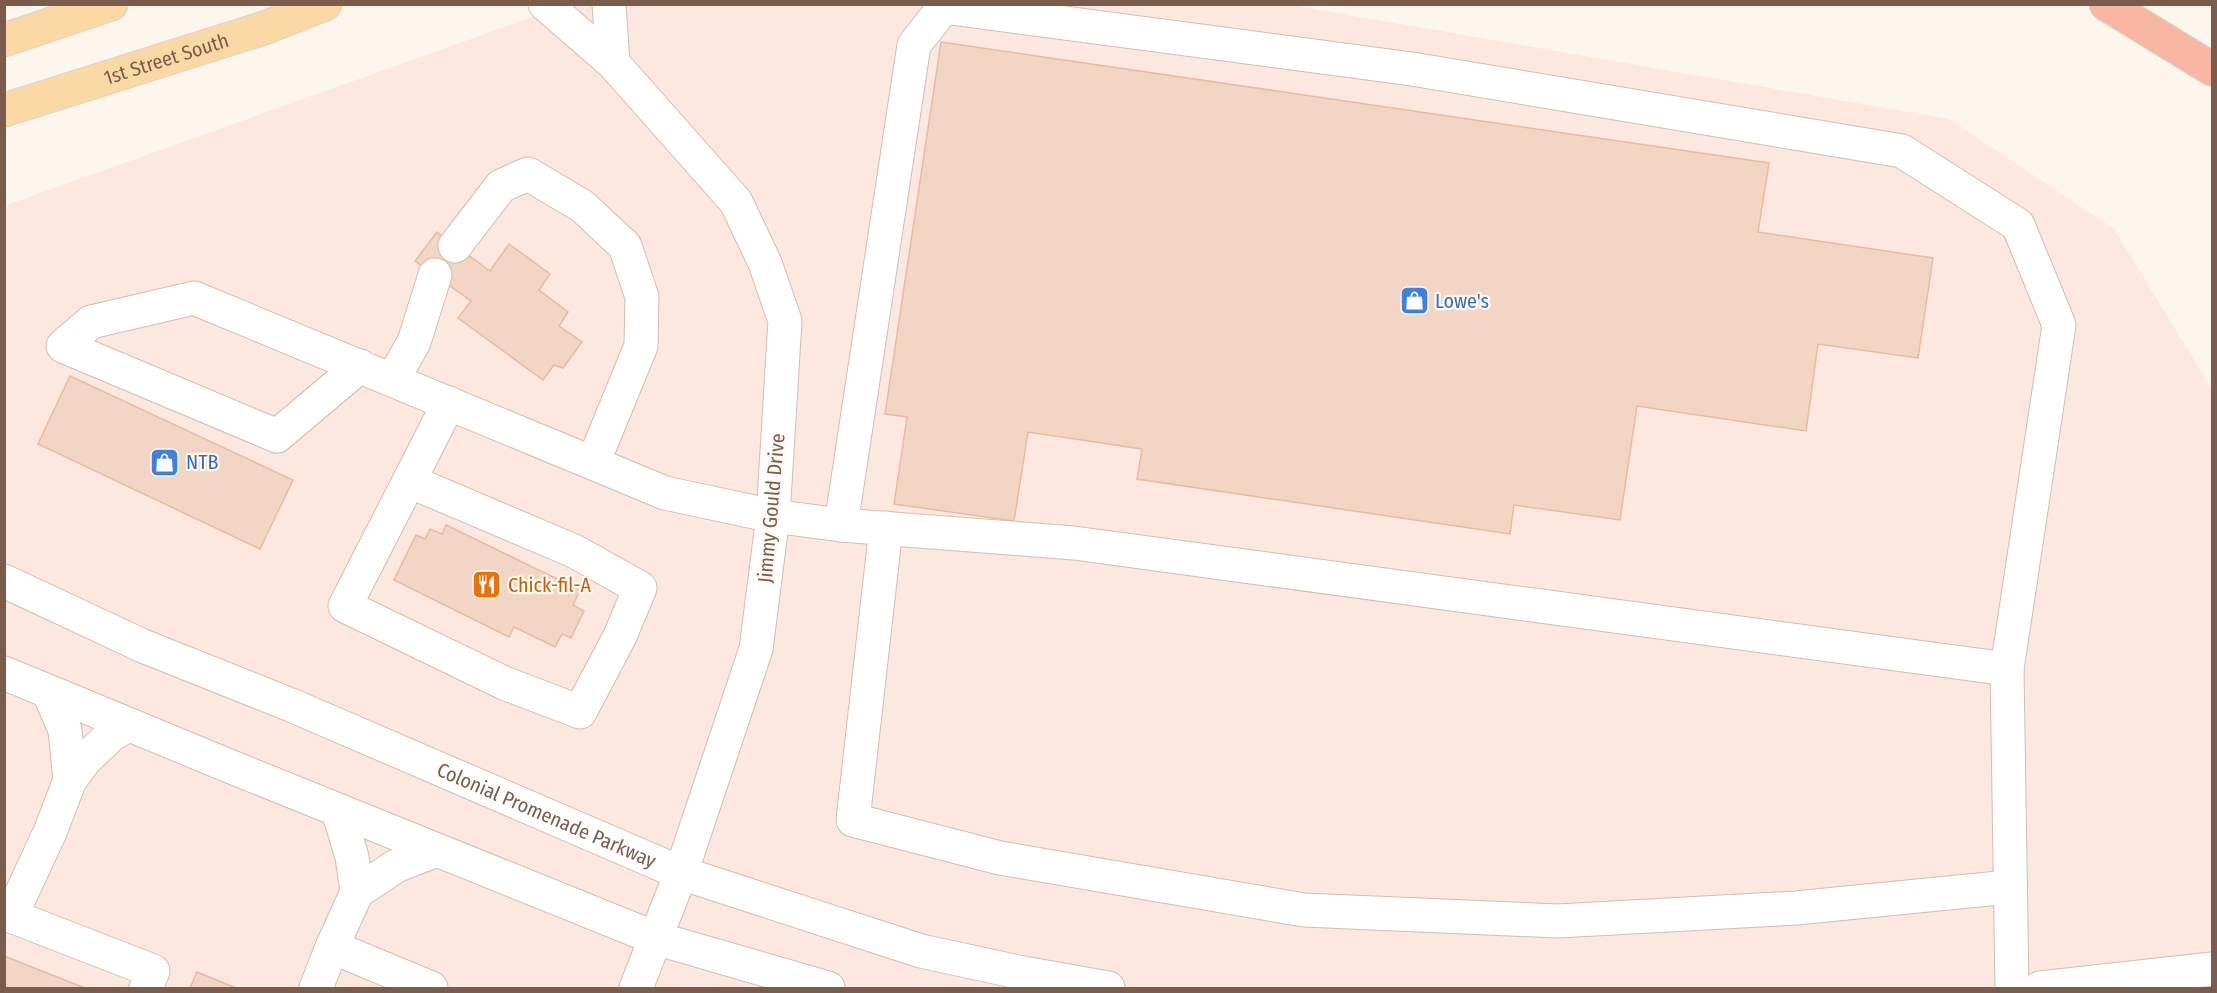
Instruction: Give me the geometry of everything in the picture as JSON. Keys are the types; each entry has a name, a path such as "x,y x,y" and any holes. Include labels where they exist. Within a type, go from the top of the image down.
{"highway":[{"path":"2106,4 2212,69"}],"main road":[{"path":"4,40 111,4"},
{"name":"1st Street South","path":"4,110 264,28 325,4"}],"street":[{"name":"Jimmy Gould Drive","path":"545,4 613,63 736,202 765,263 784,321 773,516 756,649 681,873 636,988"},
{"path":"609,4 613,63"},
{"path":"841,525 914,45 944,7 1412,69 1902,151 2018,225 2059,325 2007,669 2012,988"},
{"path":"455,246 501,186 528,174 582,206 625,246 642,297 641,346 593,463"},
{"path":"393,379 414,342 435,275"},
{"path":"360,366 277,436 63,346 91,322 194,298 393,379 666,493 773,516 841,525 1074,543 2007,669"},
{"path":"409,481 574,551 640,588 620,636 580,712 504,683 345,606 409,481 449,403"},
{"path":"886,528 853,820 1000,858 1304,910 1558,921 1796,908 2009,887"},
{"name":"Colonial Promenade Parkway","path":"4,581 143,646 291,705 681,873 921,951 1108,988"},
{"path":"4,673 656,938 828,988"},
{"path":"49,693 65,730 70,780"},
{"path":"128,725 111,735 85,760 70,780 50,832 11,916 153,971 146,988"},
{"path":"338,810 352,857 357,892"},
{"path":"316,988 357,892 396,866 437,850"},
{"path":"332,947 431,988"},
{"path":"2040,988 2212,969"}],"shaded area":[{"path":"569,4 1290,5 1949,119 2114,229 2212,389 2212,988 5,988 4,206"}],"building":[{"name":"Lowe's","path":"941,42 1769,163 1758,232 1933,258 1918,358 1818,344 1806,431 1637,406 1620,520 1514,505 1510,534 1137,479 1142,449 1028,432 1014,521 894,504 907,417 885,414"},
{"path":"437,232 490,271 509,244 550,274 539,290 568,312 559,326 582,342 563,368 554,365 543,380 458,318 471,301 415,261"},
{"name":"NTB","path":"70,376 293,480 260,549 38,444"},
{"name":"Chick-fil-A","path":"446,525 580,590 573,605 584,611 571,638 562,634 555,647 514,627 509,637 394,580 416,535 425,539 430,529 442,534"},
{"path":"4,956 85,988 4,988"},
{"path":"197,972 236,988 190,988"}],"place":[{"name":"Lowe's","path":"1414,301"},
{"name":"NTB","path":"165,462"},
{"name":"Chick-fil-A","path":"487,585"}]}
